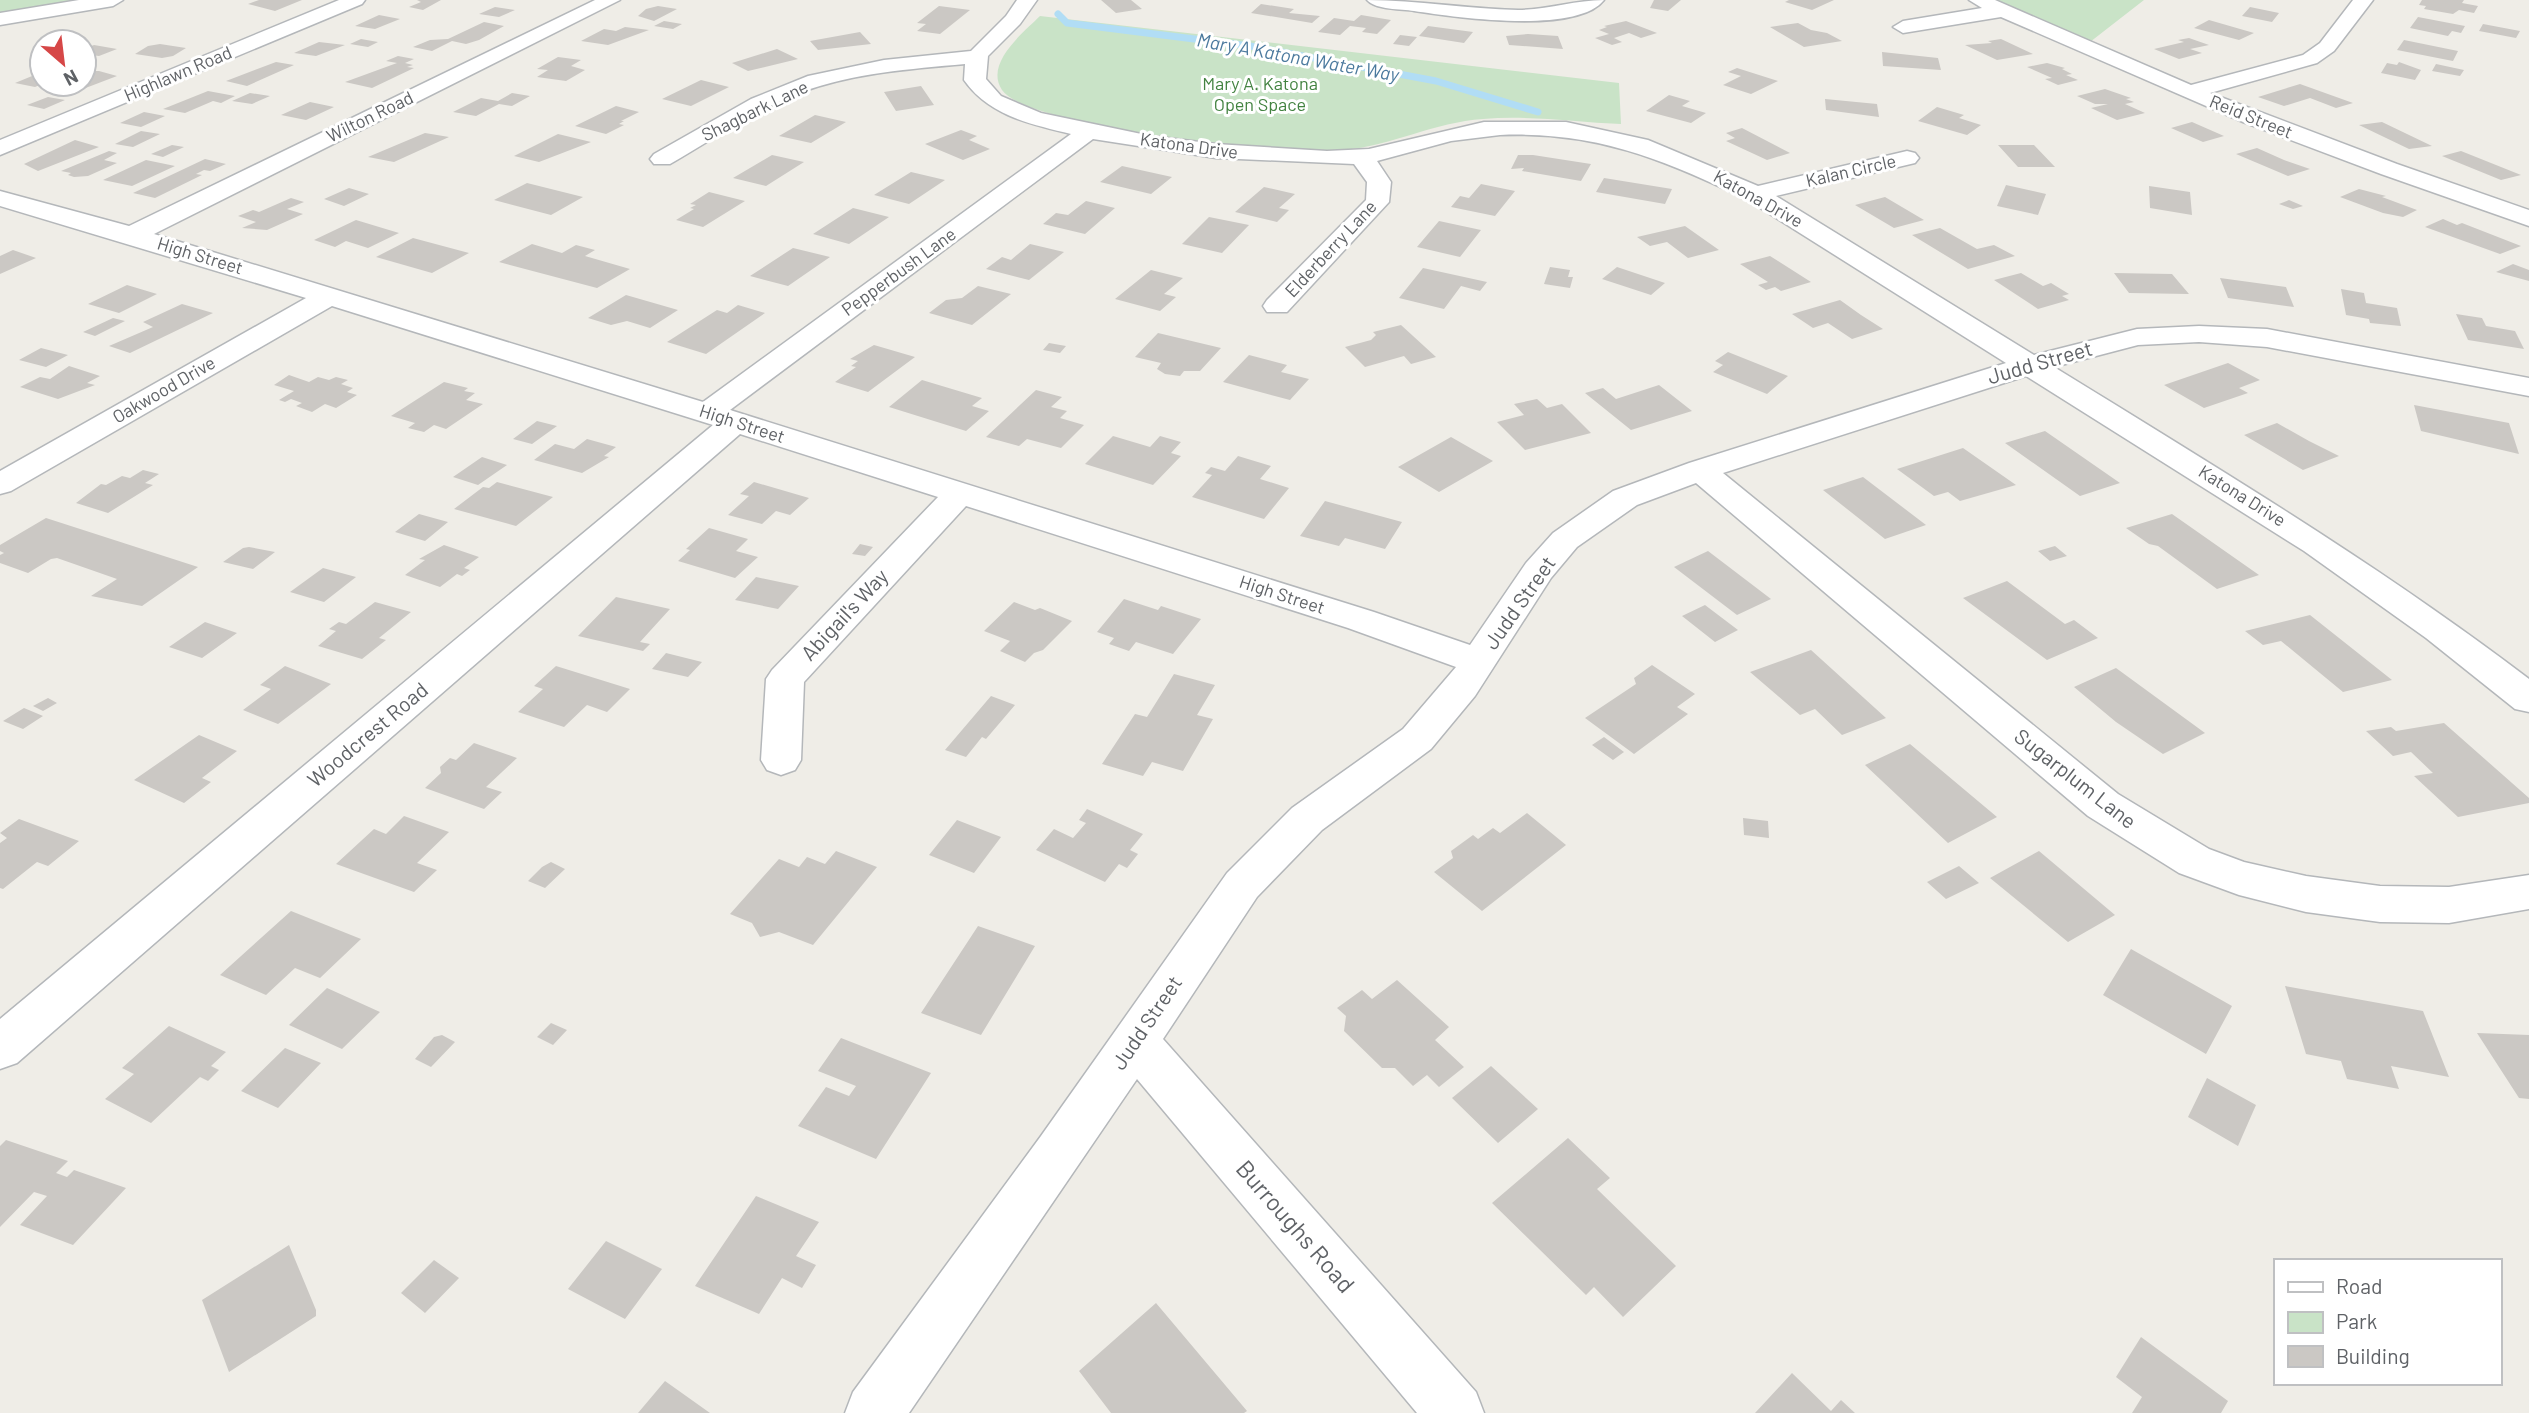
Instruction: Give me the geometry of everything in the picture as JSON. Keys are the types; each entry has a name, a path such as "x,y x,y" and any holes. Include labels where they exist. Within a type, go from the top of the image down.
{"street":[{"path":"0,19 113,0"},
{"name":"Highlawn Road","path":"0,148 355,0"},
{"name":"Wilton Road","path":"131,234 610,0"},
{"path":"977,57 992,38 1016,19 1027,0"},
{"path":"1377,0 1498,15 1567,11 1594,0"},
{"name":"Reid Street","path":"1979,0 2188,92 2385,169 2529,218"},
{"path":"2188,92 2311,59 2327,47 2363,0"},
{"path":"1903,27 2002,11"},
{"name":"Katona Drive","path":"977,57 975,82 981,91 995,102 1028,118 1090,131 1242,154 1293,159 1360,157 1484,128 1568,129 1627,139 1656,149 1755,194 2033,364 2316,543 2439,629 2529,699"},
{"name":"Shagbark Lane","path":"662,159 758,104 816,80 863,69 977,57"},
{"name":"Pepperbush Lane","path":"721,417 1090,131"},
{"name":"Elderberry Lane","path":"1277,306 1377,202 1382,191 1381,181 1360,157"},
{"name":"Kalan Circle","path":"1755,194 1907,158"},
{"name":"High Street","path":"0,198 131,234 721,417 1361,620 1479,662"},
{"name":"Oakwood Drive","path":"0,484 328,297"},
{"name":"Judd Street","path":"874,1413 1059,1153 1242,885 1307,819 1417,739 1479,662 1538,571 1565,540 1625,498 1700,470 2033,364 2137,337 2232,334 2267,338 2529,387"},
{"name":"Woodcrest Road","path":"0,1048 721,417"},
{"name":"Sugarplum Lane","path":"1700,470 2103,805 2194,861 2239,878 2306,894 2380,904 2449,905 2529,892"},
{"name":"Abigail's Way","path":"781,760 785,679 960,493"},
{"name":"Burroughs Road","path":"1135,1041 1455,1413"}],"green space":[{"path":"0,0 107,0 0,19"},
{"path":"1995,0 2144,0 2090,42"},
{"name":"Mary A. Katona Open Space","path":"1040,16 1619,83 1621,124 1534,118 1483,119 1343,150 1220,143 1108,127 1022,104 1002,90 998,69 1002,59 1016,39"}],"building":[{"path":"259,0 302,0 275,11 248,4"},
{"path":"417,0 441,0 423,10 409,7 421,2"},
{"path":"1101,0 1131,0 1142,9 1116,13"},
{"path":"1654,0 1681,0 1668,11 1650,8"},
{"path":"1834,0 1812,10 1785,2"},
{"path":"2422,0 2464,0 2462,3 2478,6 2474,13 2459,10 2453,14 2424,9 2426,6 2419,5"},
{"path":"1261,4 1294,9 1289,13 1320,16 1312,23 1251,13"},
{"path":"658,6 677,9 654,21 638,16 646,9"},
{"path":"939,6 970,10 940,34 917,31 926,24 917,23"},
{"path":"495,7 515,10 499,17 479,14"},
{"path":"2250,7 2279,13 2272,22 2242,16"},
{"path":"379,15 400,19 375,29 355,26"},
{"path":"1361,15 1391,20 1377,34 1362,32 1366,28 1350,26 1340,35 1318,32 1334,18 1354,21"},
{"path":"2418,17 2465,26 2461,33 2452,31 2448,36 2410,28"},
{"path":"2209,20 2254,33 2239,40 2194,28"},
{"path":"664,21 682,24 673,29 654,26"},
{"path":"1626,21 1657,33 1641,38 1629,33 1614,38 1622,42 1612,45 1595,38 1609,34 1599,30 1607,27 1604,26"},
{"path":"484,22 504,26 466,44 452,41 432,51 413,47 430,40 448,39"},
{"path":"1798,23 1842,41 1804,47 1770,27"},
{"path":"2483,24 2520,31 2516,38 2479,31"},
{"path":"1428,26 1473,32 1464,43 1419,36"},
{"path":"625,27 649,30 608,45 581,41 604,29 616,31"},
{"path":"860,32 871,44 818,50 810,41"},
{"path":"1400,35 1417,37 1409,46 1393,44"},
{"path":"1506,36 1558,36 1563,49 1509,45"},
{"path":"2189,38 2209,45 2190,49 2202,53 2179,59 2154,49 2184,42 2178,40"},
{"path":"361,39 378,42 368,47 350,44"},
{"path":"2001,39 2033,54 1997,60 1965,45 1992,43 1988,41"},
{"path":"2404,40 2458,51 2453,61 2397,50"},
{"path":"319,42 345,45 316,56 294,53"},
{"path":"160,44 186,48 173,56 162,58 135,54 148,46"},
{"path":"98,46 117,49 99,56"},
{"path":"777,49 798,59 748,71 732,63"},
{"path":"1882,52 1938,58 1941,70 1883,66"},
{"path":"398,56 414,59 405,63 413,65 407,67 414,68 372,88 345,82 397,63 386,61"},
{"path":"558,57 581,60 571,66 585,70 566,81 537,77 548,70 537,69"},
{"path":"276,62 294,65 247,86 226,81"},
{"path":"2399,62 2421,70 2415,80 2381,73 2387,63 2397,65"},
{"path":"2047,63 2065,68 2062,69 2072,74 2066,75 2078,80 2058,85 2045,79 2052,78 2027,67"},
{"path":"2436,64 2464,70 2460,76 2432,71"},
{"path":"1737,68 1778,81 1751,94 1723,85 1741,76 1728,72"},
{"path":"98,71 117,76 98,83"},
{"path":"28,78 28,86 15,83"},
{"path":"701,80 729,87 691,106 662,99"},
{"path":"2300,84 2353,103 2336,108 2310,98 2284,106 2258,97"},
{"path":"921,86 934,105 896,111 884,92"},
{"path":"2105,89 2131,98 2126,99 2134,102 2125,104 2145,113 2117,120 2091,108 2108,104 2095,104 2077,96"},
{"path":"208,91 235,96 221,103 213,101 185,113 163,109"},
{"path":"250,93 270,96 252,104 232,101"},
{"path":"512,93 530,96 512,106 499,104 476,116 453,112 481,98 498,101"},
{"path":"1669,95 1690,101 1682,106 1706,113 1691,123 1646,111"},
{"path":"45,98 65,100 44,109 27,105"},
{"path":"1825,99 1877,104 1879,117 1826,110"},
{"path":"310,102 334,107 306,120 281,115"},
{"path":"616,106 639,112 619,124 624,125 606,134 575,126"},
{"path":"1937,107 1964,115 1959,118 1981,125 1967,135 1918,121"},
{"path":"144,112 165,116 141,127 120,123"},
{"path":"815,115 846,122 811,143 779,136"},
{"path":"2192,122 2224,136 2203,142 2171,128"},
{"path":"2382,122 2432,146 2409,149 2359,125"},
{"path":"1742,128 1790,153 1767,160 1726,141 1735,138 1726,133"},
{"path":"961,130 977,136 969,140 990,149 963,160 925,144"},
{"path":"141,131 160,134 133,147 115,144"},
{"path":"425,133 449,137 394,162 368,157"},
{"path":"558,134 591,142 539,162 514,156"},
{"path":"75,140 99,147 38,171 24,164"},
{"path":"172,145 184,147 163,157 151,154"},
{"path":"1998,145 2034,145 2055,167 2018,167"},
{"path":"2257,148 2310,169 2288,176 2236,154"},
{"path":"109,151 117,153 104,160 117,163 88,176 74,177 68,175 71,173 61,171"},
{"path":"2461,151 2521,175 2501,180 2442,156"},
{"path":"772,155 804,162 766,186 733,178"},
{"path":"1518,155 1591,164 1581,181 1522,171 1524,168 1511,169"},
{"path":"205,159 226,164 210,171 204,170 196,174 202,175 155,198 133,193"},
{"path":"146,160 175,166 132,186 103,180"},
{"path":"1122,166 1172,177 1151,194 1100,182"},
{"path":"911,172 945,180 909,204 874,195"},
{"path":"1604,178 1672,189 1665,204 1596,192"},
{"path":"527,183 583,197 551,215 494,200"},
{"path":"1481,184 1515,191 1495,216 1451,207 1460,196 1469,198"},
{"path":"2006,185 2046,194 2038,215 1997,206"},
{"path":"2149,186 2190,192 2192,215 2150,208"},
{"path":"1264,187 1295,194 1279,208 1289,210 1277,222 1235,212"},
{"path":"349,188 369,194 344,206 324,199"},
{"path":"2359,189 2386,196 2382,197 2417,210 2403,217 2383,213 2340,197"},
{"path":"709,192 745,201 703,227 676,220 694,209 690,208 696,205 690,204"},
{"path":"1885,197 1924,220 1894,228 1855,205"},
{"path":"291,198 304,202 287,209 303,214 267,230 242,228 256,222 238,216 253,210 259,212"},
{"path":"2289,200 2303,206 2293,209 2279,204"},
{"path":"1086,201 1115,208 1085,234 1043,224 1056,213 1068,215"},
{"path":"853,208 889,217 849,244 813,234"},
{"path":"1209,217 1249,225 1222,253 1182,244"},
{"path":"2443,219 2457,225 2462,223 2521,246 2500,254 2425,227"},
{"path":"356,220 399,233 368,248 346,241 335,247 314,240"},
{"path":"1439,221 1481,230 1460,257 1417,247"},
{"path":"1685,226 1719,250 1688,258 1667,242 1650,246 1637,237"},
{"path":"1940,228 1977,249 1994,245 2015,256 1968,269 1912,235"},
{"path":"413,238 469,253 432,273 376,257"},
{"path":"532,244 562,253 576,245 595,250 585,256 630,269 597,288 499,262"},
{"path":"1030,244 1064,252 1029,280 986,269 1002,257 1011,260"},
{"path":"793,248 830,257 788,286 750,276"},
{"path":"13,250 36,258 0,274 0,256"},
{"path":"1770,256 1811,282 1781,291 1775,287 1766,290 1758,285 1768,282 1740,264"},
{"path":"2513,264 2529,270 2529,281 2496,272"},
{"path":"1550,267 1570,270 1568,277 1573,277 1570,288 1544,284"},
{"path":"1617,267 1665,283 1651,295 1602,279"},
{"path":"1423,268 1487,282 1480,291 1461,286 1444,309 1399,298"},
{"path":"1151,270 1183,278 1164,294 1176,297 1160,311 1115,299"},
{"path":"2021,273 2043,286 2051,283 2069,294 2062,296 2069,300 2038,309 1994,280"},
{"path":"2114,273 2172,274 2189,294 2129,293"},
{"path":"2220,278 2286,287 2294,307 2228,298"},
{"path":"127,285 157,294 119,313 88,304"},
{"path":"978,286 1011,294 972,325 929,313 946,300 962,298"},
{"path":"2341,289 2364,293 2366,303 2397,308 2401,326 2370,323 2369,319 2346,315"},
{"path":"626,295 678,310 650,328 627,321 611,325 588,318"},
{"path":"1840,300 1883,329 1852,339 1828,323 1813,328 1792,314"},
{"path":"182,304 213,313 130,353 109,346 153,327 143,322"},
{"path":"738,305 765,313 706,354 667,342 717,310 727,313"},
{"path":"2456,314 2482,318 2486,326 2515,331 2524,349 2468,340"},
{"path":"113,318 125,321 95,336 83,332"},
{"path":"1401,325 1436,357 1411,364 1404,356 1365,367 1345,347 1371,340 1376,335 1373,332"},
{"path":"1158,333 1221,348 1200,371 1184,371 1180,376 1165,374 1157,369 1161,363 1135,357"},
{"path":"1049,343 1066,346 1060,353 1043,350"},
{"path":"874,345 915,357 868,392 835,382 856,367 851,366 858,361 850,359"},
{"path":"41,348 68,355 46,367 19,360"},
{"path":"1728,352 1788,376 1767,394 1713,372 1723,365 1715,361"},
{"path":"1249,355 1287,365 1281,372 1309,379 1290,400 1223,382"},
{"path":"2228,363 2260,380 2239,388 2248,393 2204,408 2164,385"},
{"path":"69,366 100,376 87,383 95,385 58,399 20,387 40,377 50,379"},
{"path":"289,375 309,382 318,377 348,380 341,384 353,388 347,392 357,395 336,408 325,404 312,412 296,406 302,403 291,399 285,402 279,400 294,391 274,385"},
{"path":"922,380 982,398 972,406 989,411 966,431 889,407"},
{"path":"444,382 468,388 464,391 475,393 466,400 483,404 446,429 434,425 424,432 408,428 415,423 391,416"},
{"path":"1659,385 1692,411 1631,430 1585,393 1603,388 1616,399"},
{"path":"1036,390 1062,397 1051,407 1067,411 1060,418 1084,425 1061,448 1027,439 1019,446 986,437"},
{"path":"1537,399 1547,408 1562,404 1591,433 1525,450 1497,422 1524,415 1514,404"},
{"path":"2414,405 2509,423 2519,454 2421,431"},
{"path":"537,421 557,426 532,444 513,439"},
{"path":"2277,423 2339,456 2303,470 2244,435"},
{"path":"2045,431 2120,483 2080,496 2005,443"},
{"path":"1113,436 1150,447 1160,436 1181,442 1171,453 1181,456 1153,485 1085,464"},
{"path":"1451,437 1493,461 1439,492 1398,467"},
{"path":"587,439 616,447 604,456 609,457 582,473 534,460 555,444 574,449"},
{"path":"1963,448 2016,485 1960,501 1948,492 1934,496 1897,469"},
{"path":"1238,456 1271,466 1260,479 1289,488 1264,519 1192,497 1212,475 1205,473 1211,467 1225,471"},
{"path":"482,457 507,465 478,485 453,477"},
{"path":"143,470 159,474 145,483 153,485 108,513 76,503 101,484 106,485 122,476 130,478"},
{"path":"1863,477 1926,525 1885,539 1823,490"},
{"path":"497,482 553,497 516,526 454,509 483,487 489,488"},
{"path":"754,482 809,498 790,515 776,511 762,524 728,515 749,496 740,494"},
{"path":"1325,501 1402,522 1385,549 1345,538 1339,546 1300,536"},
{"path":"419,514 448,522 425,541 395,532"},
{"path":"2172,514 2259,575 2217,589 2158,546 2149,544 2126,528"},
{"path":"46,518 198,567 142,606 91,596 117,579 57,558 28,573 0,563 0,555 4,553 0,551 0,545"},
{"path":"709,528 748,539 736,551 758,557 735,578 678,561 690,550 686,549"},
{"path":"860,544 873,547 865,556 852,554"},
{"path":"444,545 479,557 464,568 470,570 462,576 457,574 440,587 405,575 425,560 419,559"},
{"path":"2055,546 2067,556 2050,561 2038,551"},
{"path":"243,548 275,552 253,569 223,562"},
{"path":"1708,551 1771,599 1737,615 1674,567"},
{"path":"323,568 356,577 324,602 290,592"},
{"path":"756,577 799,586 778,609 735,600"},
{"path":"2007,581 2065,624 2074,620 2098,638 2047,660 1963,598"},
{"path":"616,597 670,609 640,642 650,644 643,651 578,636"},
{"path":"1124,599 1158,610 1161,606 1201,619 1173,654 1136,642 1129,651 1109,644 1114,638 1097,632"},
{"path":"375,602 411,612 379,638 386,640 362,659 318,646 336,631 329,629 339,622 346,624"},
{"path":"1014,602 1035,610 1040,608 1072,621 1043,650 1034,653 1025,662 1000,651 1010,641 984,631"},
{"path":"1705,605 1738,630 1715,642 1682,616"},
{"path":"2310,615 2392,680 2343,692 2281,641 2263,645 2245,631"},
{"path":"205,622 237,633 202,658 169,647"},
{"path":"1811,650 1886,718 1842,735 1815,709 1800,715 1750,672"},
{"path":"666,653 702,662 688,677 652,669"},
{"path":"1652,665 1695,694 1677,707 1688,714 1634,754 1585,718 1636,684 1634,678"},
{"path":"285,666 331,684 278,724 243,710 271,689 260,685"},
{"path":"556,666 630,689 607,712 587,705 564,727 518,712 543,689 534,686"},
{"path":"2116,668 2205,733 2163,754 2116,722 2074,687"},
{"path":"1174,674 1215,685 1197,715 1213,719 1183,771 1152,762 1143,776 1102,764 1135,714 1147,717"},
{"path":"991,696 1015,705 986,739 982,737 966,757 945,750"},
{"path":"48,698 57,703 43,711 33,706"},
{"path":"24,708 43,716 23,729 3,721"},
{"path":"2444,723 2529,798 2529,803 2458,817 2414,776 2433,773 2411,752 2393,756 2366,731 2391,727 2396,731"},
{"path":"199,735 237,751 202,778 211,782 184,803 134,780"},
{"path":"1604,737 1624,752 1613,760 1592,745"},
{"path":"474,743 517,758 486,787 502,792 484,809 425,788 441,773 440,767 450,758 456,760"},
{"path":"1910,744 1997,817 1948,843 1865,765"},
{"path":"1087,809 1143,834 1130,850 1138,854 1127,868 1119,864 1105,882 1036,850 1054,829 1073,838 1086,823 1079,820"},
{"path":"1527,813 1566,845 1482,911 1434,872 1453,858 1451,851 1473,835 1478,839 1493,828 1500,833"},
{"path":"404,816 449,832 417,863 437,870 414,892 336,864 374,829 386,834"},
{"path":"1743,818 1768,821 1769,838 1744,835"},
{"path":"19,819 79,841 48,866 37,862 3,889 0,888 0,843 7,838 0,833"},
{"path":"957,820 1001,837 974,873 929,855"},
{"path":"836,851 877,867 813,945 779,932 760,937 752,923 730,914 779,859 799,867 807,857 825,864"},
{"path":"2039,851 2115,915 2068,942 1990,878"},
{"path":"551,862 565,869 545,888 528,881 542,867"},
{"path":"1959,866 1979,883 1946,899 1927,882"},
{"path":"291,911 361,939 320,978 295,968 266,995 220,975"},
{"path":"978,926 1035,946 981,1035 921,1013"},
{"path":"2131,949 2232,1006 2206,1054 2103,995"},
{"path":"1397,980 1449,1027 1435,1040 1464,1067 1439,1087 1427,1075 1413,1086 1395,1068 1382,1068 1344,1031 1346,1016 1337,1008 1362,990 1372,999"},
{"path":"2285,986 2423,1011 2449,1077 2391,1066 2399,1089 2347,1079 2341,1061 2306,1054"},
{"path":"327,988 380,1012 342,1049 289,1025"},
{"path":"551,1023 567,1030 553,1045 537,1037"},
{"path":"169,1026 226,1052 211,1066 219,1070 208,1081 200,1077 151,1123 105,1099 134,1074 122,1068"},
{"path":"2477,1033 2529,1035 2529,1099 2519,1098"},
{"path":"442,1035 455,1042 431,1067 415,1059 434,1037"},
{"path":"841,1038 931,1073 876,1159 798,1126 826,1087 849,1096 856,1086 818,1071"},
{"path":"285,1048 321,1063 278,1108 241,1091"},
{"path":"1491,1066 1538,1109 1498,1143 1452,1098"},
{"path":"2207,1078 2256,1105 2238,1146 2188,1117"},
{"path":"1568,1138 1610,1178 1597,1189 1676,1266 1623,1317 1594,1287 1586,1295 1492,1203"},
{"path":"6,1140 68,1161 56,1173 67,1177 74,1170 126,1188 73,1245 20,1225 47,1196 34,1192 0,1227 0,1146"},
{"path":"756,1196 819,1222 796,1256 816,1265 802,1288 782,1278 759,1314 695,1286"},
{"path":"606,1241 662,1269 625,1319 568,1289"},
{"path":"289,1245 316,1310 316,1316 229,1372 202,1300"},
{"path":"434,1260 459,1278 425,1313 401,1293"},
{"path":"1156,1303 1247,1411 1111,1413 1079,1371"},
{"path":"2141,1337 2228,1401 2221,1413 2132,1413 2142,1397 2116,1377"},
{"path":"1792,1373 1831,1411 1841,1400 1855,1413 1755,1413"},
{"path":"665,1381 710,1413 638,1413"}],"waterway":[{"name":"Mary A Katona Water Way","path":"1058,14 1067,23 1250,46 1436,81 1538,112"}]}
